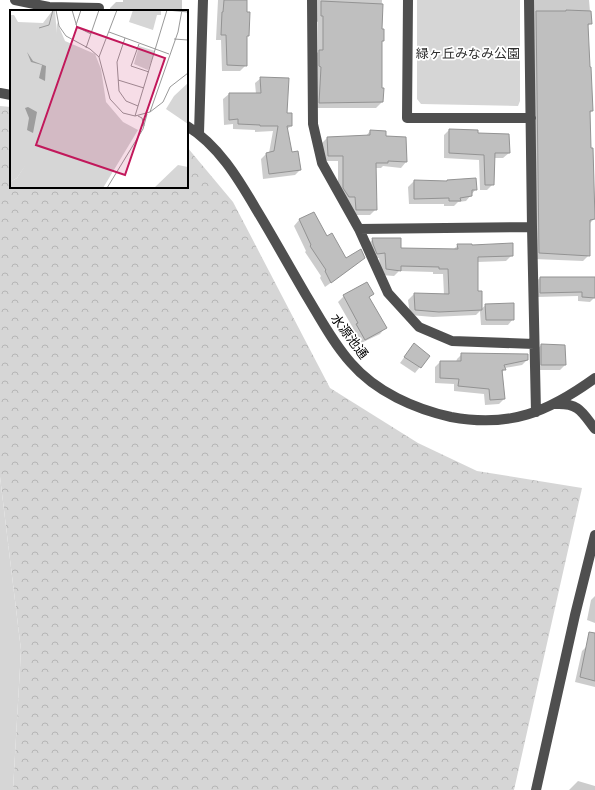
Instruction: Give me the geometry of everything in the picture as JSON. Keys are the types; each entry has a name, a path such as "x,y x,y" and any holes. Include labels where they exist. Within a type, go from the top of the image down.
{"street":[{"path":"15,0 49,7 99,6"},
{"path":"199,133 202,0"},
{"path":"312,0 313,124 322,164 359,229 388,293 418,327 452,341 534,344"},
{"path":"408,0 407,118 530,118"},
{"path":"529,0 536,412"},
{"path":"0,93 10,95"},
{"name":"水源池通","path":"188,127 199,133 224,159 246,192 332,337 352,363 369,380 390,394 416,407 436,414 458,418 484,420 518,418 554,404 595,378"},
{"path":"359,229 532,227"},
{"path":"554,404 568,404 580,410 595,430"},
{"path":"536,790 575,615 595,535"}],"green space":[{"name":"緑ヶ丘みなみ公園","path":"417,0 520,0 520,101 518,106 421,104 417,99"},
{"path":"0,106 10,107 10,188 188,188 188,148 233,202 330,388 418,443 477,471 582,488 514,790 13,790 21,650 0,477"},
{"path":"0,477 21,650 13,790 0,790"}],"building":[{"path":"224,0 247,0 247,12 250,12 249,36 247,36 247,66 227,65 226,35 221,35"},
{"path":"321,1 383,4 383,102 319,103 321,67 319,66 319,50 323,50 323,16 321,16"},
{"path":"536,11 591,11 592,24 588,24 593,111 590,111 591,148 593,148 595,219 590,220 590,256 539,253"},
{"path":"260,77 289,78 287,113 292,113 292,126 287,126 292,152 298,151 301,170 269,174 266,153 274,151 278,126 238,124 238,119 229,120 229,93 261,93"},
{"path":"449,129 478,130 478,133 509,134 510,153 495,153 494,185 485,185 484,155 449,153"},
{"path":"370,130 386,131 386,136 406,137 407,162 388,161 388,163 376,163 377,210 356,210 355,197 349,197 343,188 343,156 328,156 327,137 370,135"},
{"path":"476,178 477,190 472,190 472,196 460,198 461,201 449,201 449,198 414,199 414,180 447,181"},
{"path":"314,212 327,236 332,233 346,258 361,249 365,258 331,283 325,271 326,270 310,246 311,245 299,219"},
{"path":"372,238 401,238 401,248 458,249 457,244 472,245 513,243 513,256 478,257 478,291 482,291 482,310 439,312 415,310 414,293 449,294 448,269 439,269 439,267 401,266 401,271 386,269 385,253 377,254"},
{"path":"540,277 595,277 595,298 582,297 582,292 540,293"},
{"path":"367,282 374,294 369,297 387,328 365,340 343,295"},
{"path":"514,303 514,320 486,320 485,304"},
{"path":"414,343 430,356 421,368 404,357"},
{"path":"541,344 565,345 566,365 541,365"},
{"path":"461,353 528,354 528,360 504,365 506,370 502,370 505,399 490,400 489,389 458,386 459,379 440,378 440,361 461,361"},
{"path":"589,632 595,633 595,681 580,677"}]}
